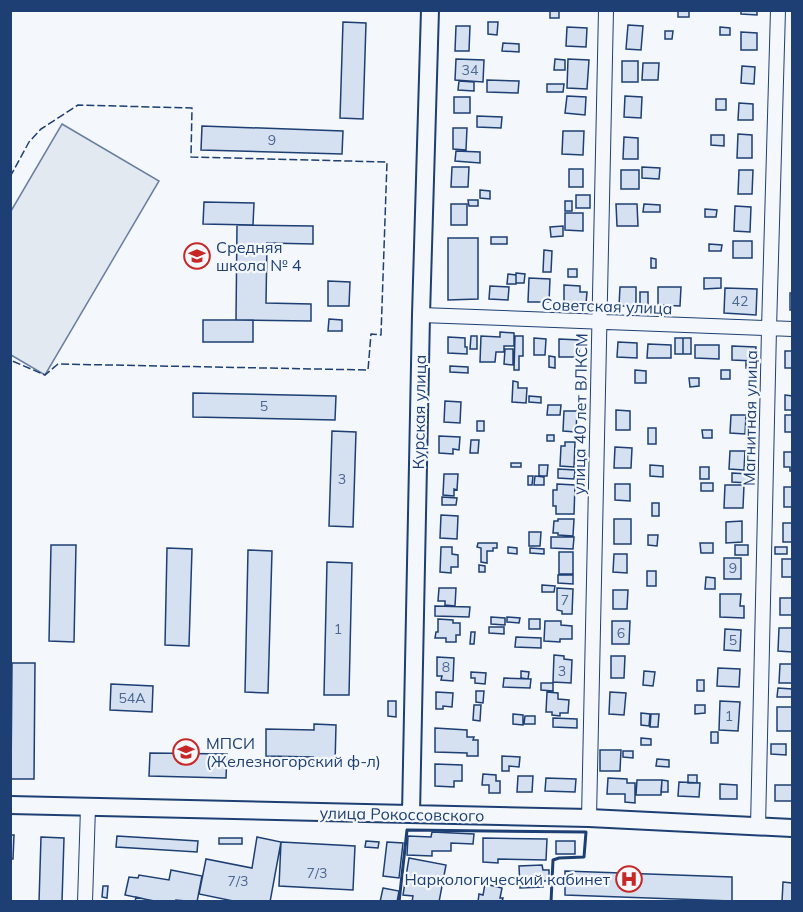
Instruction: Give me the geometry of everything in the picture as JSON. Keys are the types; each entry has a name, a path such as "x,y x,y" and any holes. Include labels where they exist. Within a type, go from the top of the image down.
{"main road":[{"name":"Курская улица","path":"411,814 430,10"},
{"name":"улица Рокоссовского","path":"10,804 589,818 792,828"}],"street":[{"name":"улица 40 лет ВЛКСМ","path":"589,818 606,10"},
{"name":"Магнитная улица","path":"758,827 777,10"},
{"name":"Советская улица","path":"421,315 792,329"},
{"path":"85,902 88,807"}],"shaded area":[{"path":"62,124 159,181 45,375 11,355 11,211"}],"building":[{"path":"550,10 559,10 559,18 550,18"},
{"path":"741,10 757,10 757,15 741,14"},
{"path":"678,11 689,11 689,17 678,17"},
{"path":"343,22 366,23 363,119 340,118"},
{"path":"488,22 498,22 497,35 488,34"},
{"path":"628,25 643,26 641,50 626,49"},
{"path":"456,26 470,26 469,51 455,51"},
{"path":"567,27 587,28 586,47 566,46"},
{"path":"720,27 730,28 730,35 720,35"},
{"path":"665,31 673,31 672,39 665,39"},
{"path":"741,32 757,33 757,50 741,50"},
{"path":"503,43 519,44 519,52 502,51"},
{"path":"456,59 484,60 483,82 455,80"},
{"path":"555,59 565,60 565,70 554,70"},
{"path":"568,59 589,60 587,89 567,88"},
{"path":"622,61 638,61 638,82 622,82"},
{"path":"643,63 659,63 658,80 642,80"},
{"path":"742,66 755,67 754,84 741,83"},
{"path":"487,80 519,81 518,93 487,92"},
{"path":"459,81 474,82 474,91 458,90"},
{"path":"547,84 564,84 563,92 547,92"},
{"path":"567,96 586,97 585,115 565,113"},
{"path":"625,96 642,97 641,118 624,117"},
{"path":"454,97 470,97 470,113 454,113"},
{"path":"716,99 726,99 726,110 716,110"},
{"path":"739,103 753,104 753,120 738,120"},
{"path":"477,116 502,117 501,128 477,127"},
{"path":"202,126 343,131 342,154 201,150"},
{"path":"453,128 467,128 466,150 453,149"},
{"path":"563,131 584,131 583,155 562,154"},
{"path":"738,134 752,135 752,158 737,158"},
{"path":"711,135 724,135 724,146 711,145"},
{"path":"624,137 638,138 638,159 623,159"},
{"path":"456,151 480,152 480,163 455,161"},
{"path":"452,167 469,167 468,187 451,187"},
{"path":"642,167 660,168 659,179 642,178"},
{"path":"569,169 583,169 583,187 569,187"},
{"path":"621,170 639,170 639,189 621,189"},
{"path":"739,170 753,170 752,194 738,194"},
{"path":"480,190 490,191 490,199 480,198"},
{"path":"576,195 590,195 590,208 576,208"},
{"path":"468,200 478,200 478,206 469,206"},
{"path":"565,201 572,201 572,211 565,211"},
{"path":"204,202 254,203 253,225 203,224"},
{"path":"451,204 467,204 467,225 451,225"},
{"path":"616,204 637,204 638,226 617,226"},
{"path":"644,204 660,205 660,212 643,212"},
{"path":"735,206 751,207 750,232 734,231"},
{"path":"705,209 717,210 716,217 705,217"},
{"path":"565,213 583,213 583,231 565,230"},
{"path":"237,225 313,226 313,244 267,243 266,303 311,304 311,321 236,320"},
{"path":"563,226 563,236 551,237 550,227"},
{"path":"491,237 507,237 507,244 491,244"},
{"path":"448,238 478,238 478,299 448,300"},
{"path":"733,241 752,241 752,258 733,258"},
{"path":"709,244 722,245 721,251 709,251"},
{"path":"544,250 552,251 551,272 543,272"},
{"path":"651,258 656,259 656,268 651,268"},
{"path":"568,269 577,269 577,277 568,277"},
{"path":"516,273 525,274 524,283 516,283"},
{"path":"508,274 516,275 516,284 507,284"},
{"path":"529,278 550,279 549,302 528,302"},
{"path":"704,278 721,278 721,288 704,289"},
{"path":"328,281 350,282 349,306 328,306"},
{"path":"564,285 580,286 580,292 587,292 586,304 564,303"},
{"path":"490,286 509,287 508,300 489,299"},
{"path":"620,287 636,287 636,306 619,306"},
{"path":"658,287 681,287 680,306 658,305"},
{"path":"725,288 757,289 756,315 724,313"},
{"path":"640,292 648,292 648,304 640,304"},
{"path":"790,293 792,293 792,310 790,310"},
{"path":"329,319 342,320 342,331 328,331"},
{"path":"203,320 253,320 253,342 203,342"},
{"path":"500,332 514,333 514,346 504,346 504,352 496,352 495,362 480,362 481,336 500,337"},
{"path":"471,336 477,336 477,349 470,349"},
{"path":"515,336 523,336 523,356 519,356 519,370 514,370"},
{"path":"448,337 465,338 467,354 448,353"},
{"path":"534,338 546,339 545,355 534,355"},
{"path":"675,338 683,338 683,354 675,354"},
{"path":"683,338 691,338 691,354 683,354"},
{"path":"559,339 580,340 579,357 559,357"},
{"path":"618,342 637,343 637,358 617,357"},
{"path":"648,344 671,345 671,358 647,358"},
{"path":"695,345 719,345 719,359 695,358"},
{"path":"732,346 756,347 755,361 732,360"},
{"path":"505,349 513,349 513,365 504,364"},
{"path":"785,351 792,351 792,368 785,368"},
{"path":"549,356 555,357 555,368 549,367"},
{"path":"746,362 754,363 754,368 746,368"},
{"path":"450,366 468,367 468,373 450,372"},
{"path":"635,370 646,371 646,383 635,383"},
{"path":"721,370 730,370 730,379 721,379"},
{"path":"689,378 699,378 699,386 690,387"},
{"path":"513,381 518,382 518,388 527,388 526,403 512,402"},
{"path":"193,393 336,396 335,420 193,417"},
{"path":"785,395 792,396 792,410 785,410"},
{"path":"529,396 541,397 541,403 529,402"},
{"path":"445,401 461,402 460,423 444,422"},
{"path":"548,405 561,405 560,415 547,415"},
{"path":"616,410 630,411 630,430 616,430"},
{"path":"564,411 577,411 576,432 563,431"},
{"path":"731,415 746,415 745,434 730,433"},
{"path":"785,415 792,415 792,432 785,432"},
{"path":"477,421 484,421 484,431 477,431"},
{"path":"648,428 656,428 656,444 648,444"},
{"path":"702,430 712,430 712,438 703,438"},
{"path":"332,431 356,432 353,527 329,526"},
{"path":"547,435 554,435 554,441 547,441"},
{"path":"439,436 460,437 459,450 453,449 453,454 439,453"},
{"path":"471,440 479,440 478,453 470,453"},
{"path":"565,442 575,442 574,467 560,466 561,446 565,446"},
{"path":"615,447 632,448 631,468 614,468"},
{"path":"730,451 745,451 744,470 729,469"},
{"path":"784,452 792,452 792,471 790,467 784,467"},
{"path":"511,463 521,463 521,467 511,467"},
{"path":"539,465 548,465 547,476 539,476"},
{"path":"650,465 663,466 663,477 650,476"},
{"path":"700,467 709,467 709,479 700,479"},
{"path":"558,469 575,470 574,479 558,478"},
{"path":"732,473 748,474 748,483 732,482"},
{"path":"444,474 458,474 457,490 454,489 454,496 443,495"},
{"path":"528,476 533,476 532,485 528,485"},
{"path":"535,476 544,477 544,485 534,485"},
{"path":"701,483 713,483 713,491 701,491"},
{"path":"557,484 575,485 574,514 556,514 556,506 553,506 553,490 557,490"},
{"path":"615,484 630,484 630,501 615,500"},
{"path":"725,485 744,485 743,508 724,508"},
{"path":"784,487 792,487 792,507 784,507"},
{"path":"442,497 457,498 456,505 442,505"},
{"path":"652,503 659,503 659,516 652,516"},
{"path":"441,515 458,516 457,539 440,538"},
{"path":"574,519 573,536 553,533 554,521"},
{"path":"614,519 631,519 631,544 614,544"},
{"path":"742,521 742,542 726,543 726,522"},
{"path":"783,523 792,523 792,542 783,542"},
{"path":"529,532 541,532 540,546 529,546"},
{"path":"648,535 658,535 657,546 648,545"},
{"path":"551,537 574,537 573,549 551,548"},
{"path":"478,543 497,543 497,548 487,551 487,563 481,562 481,548 477,547"},
{"path":"700,543 713,543 713,553 701,553"},
{"path":"51,545 76,545 74,642 49,641"},
{"path":"735,545 748,545 748,555 735,555"},
{"path":"441,547 452,547 452,554 458,555 458,567 451,567 451,573 440,572"},
{"path":"508,547 517,548 517,554 508,553"},
{"path":"775,547 787,547 787,554 775,554"},
{"path":"167,548 192,549 189,646 165,645"},
{"path":"530,548 544,549 544,554 530,553"},
{"path":"248,550 272,551 268,693 245,692"},
{"path":"559,552 573,552 573,574 559,574"},
{"path":"614,554 627,554 627,573 613,572"},
{"path":"724,558 741,558 741,579 724,579"},
{"path":"782,559 792,559 792,577 782,577"},
{"path":"327,562 352,563 349,695 324,695"},
{"path":"479,565 485,566 485,572 479,572"},
{"path":"647,571 656,571 656,586 647,586"},
{"path":"558,575 573,575 573,584 558,583"},
{"path":"706,577 715,578 715,589 705,589"},
{"path":"542,585 555,586 554,592 542,592"},
{"path":"439,588 456,588 455,606 445,605 445,601 438,601"},
{"path":"557,588 573,589 572,614 562,614 562,611 557,610"},
{"path":"613,590 628,590 627,609 613,609"},
{"path":"720,594 741,594 740,606 744,606 744,618 720,617"},
{"path":"780,598 792,598 792,615 780,615"},
{"path":"435,606 470,607 469,617 435,616"},
{"path":"491,617 505,618 505,625 491,624"},
{"path":"507,617 520,618 519,623 507,622"},
{"path":"438,619 460,623 460,635 456,635 456,642 446,642 446,638 435,638 438,632"},
{"path":"529,619 540,619 540,629 529,629"},
{"path":"545,621 561,621 561,625 572,626 572,639 560,639 560,642 544,641"},
{"path":"612,621 630,621 629,644 612,644"},
{"path":"489,627 504,627 504,634 489,633"},
{"path":"779,628 792,628 792,652 778,651"},
{"path":"725,629 741,630 740,651 724,650"},
{"path":"471,632 475,632 474,644 470,644"},
{"path":"516,637 541,638 541,648 515,647"},
{"path":"554,655 572,660 571,683 553,682"},
{"path":"611,656 625,656 624,678 611,678"},
{"path":"437,657 454,658 453,681 441,680 442,676 437,676"},
{"path":"12,663 35,663 34,779 11,779"},
{"path":"780,664 792,664 792,683 779,683"},
{"path":"718,668 740,669 739,687 717,686"},
{"path":"521,671 529,672 528,679 521,678"},
{"path":"644,671 655,672 653,686 643,685"},
{"path":"471,672 486,673 485,684 475,683 475,678 471,678"},
{"path":"504,678 531,679 530,688 503,687"},
{"path":"697,680 704,680 704,691 697,691"},
{"path":"541,683 553,683 553,691 541,690"},
{"path":"111,684 153,686 152,712 110,710"},
{"path":"778,688 792,689 792,697 777,697"},
{"path":"476,691 484,691 483,703 476,702"},
{"path":"436,692 453,693 452,707 443,706 443,709 436,709"},
{"path":"547,692 558,693 558,699 569,700 568,713 560,713 560,716 546,712"},
{"path":"610,692 626,693 624,715 609,714"},
{"path":"388,701 396,701 396,717 388,716"},
{"path":"720,701 740,702 738,731 719,730"},
{"path":"474,705 481,705 480,721 473,720"},
{"path":"695,705 705,705 705,713 695,714"},
{"path":"777,707 792,707 792,731 777,731"},
{"path":"641,713 650,714 649,726 641,725"},
{"path":"513,714 523,715 523,725 513,724"},
{"path":"651,714 659,714 658,727 650,727"},
{"path":"525,716 535,716 535,724 524,724"},
{"path":"553,718 577,719 577,728 553,727"},
{"path":"314,724 336,725 335,765 313,764 313,757 266,756 266,729 314,730"},
{"path":"435,728 467,730 467,737 474,737 473,740 478,740 478,756 467,756 467,753 435,752"},
{"path":"711,732 718,732 718,743 711,743"},
{"path":"641,738 651,739 651,745 641,745"},
{"path":"771,744 786,744 786,755 771,754"},
{"path":"600,750 621,750 620,771 600,771"},
{"path":"623,751 633,751 633,758 623,757"},
{"path":"150,753 227,754 226,778 149,776"},
{"path":"502,756 520,757 519,767 509,766 509,771 502,771"},
{"path":"657,759 669,760 669,767 656,766"},
{"path":"435,764 462,765 462,781 454,781 454,787 435,786"},
{"path":"483,774 496,775 496,781 500,781 500,793 489,793 489,785 482,785"},
{"path":"688,775 697,775 697,783 688,783"},
{"path":"518,776 533,776 532,792 517,792"},
{"path":"546,778 576,779 575,792 545,791"},
{"path":"608,778 627,779 627,783 635,783 635,803 625,802 625,794 607,794"},
{"path":"637,780 662,780 661,795 636,795"},
{"path":"662,780 668,781 668,792 661,792"},
{"path":"679,782 700,783 699,797 678,796"},
{"path":"720,784 737,785 737,799 720,799"},
{"path":"775,785 792,785 792,801 775,801"},
{"path":"432,832 474,834 473,844 451,843 451,851 432,851 432,856 407,855 408,836 431,837"},
{"path":"10,835 14,835 13,859 10,859"},
{"path":"117,836 198,841 197,852 116,847"},
{"path":"41,837 64,838 62,902 39,902"},
{"path":"257,837 281,842 270,902 238,902 199,894 206,859 252,868"},
{"path":"219,838 242,838 242,844 219,844"},
{"path":"483,838 547,839 546,860 498,859 498,863 483,862"},
{"path":"366,841 379,842 378,848 365,847"},
{"path":"556,841 575,841 575,854 556,854"},
{"path":"281,842 355,846 353,890 279,886"},
{"path":"387,842 403,843 399,878 383,876"},
{"path":"409,858 446,865 439,902 412,902 413,896 403,895"},
{"path":"542,865 543,870 549,870 549,881 543,881 543,887 520,888 519,866"},
{"path":"171,870 202,876 197,902 176,900 176,902 159,902 125,895 129,877 138,878 139,875 169,880"},
{"path":"565,871 732,877 732,901 565,895"},
{"path":"783,882 792,883 792,902 782,902"},
{"path":"485,884 502,888 500,898 503,898 502,902 478,902 479,894 483,895"},
{"path":"103,886 108,886 107,898 102,897"},
{"path":"383,888 399,891 397,902 380,902"},
{"path":"136,897 157,902 135,902"}],"fence":[{"path":"10,177 29,142 41,129 78,105 192,108 191,157 387,162 381,335 371,334 368,370 58,364 45,375 10,360"}],"wall":[{"path":"399,902 407,830 586,832 584,857 553,860 551,902"}],"place":[{"name":"Средняя школа № 4","path":"197,256"},
{"name":"МПСИ (Железногорский ф-л)","path":"186,752"},
{"name":"Наркологический кабинет","path":"629,879"}]}
